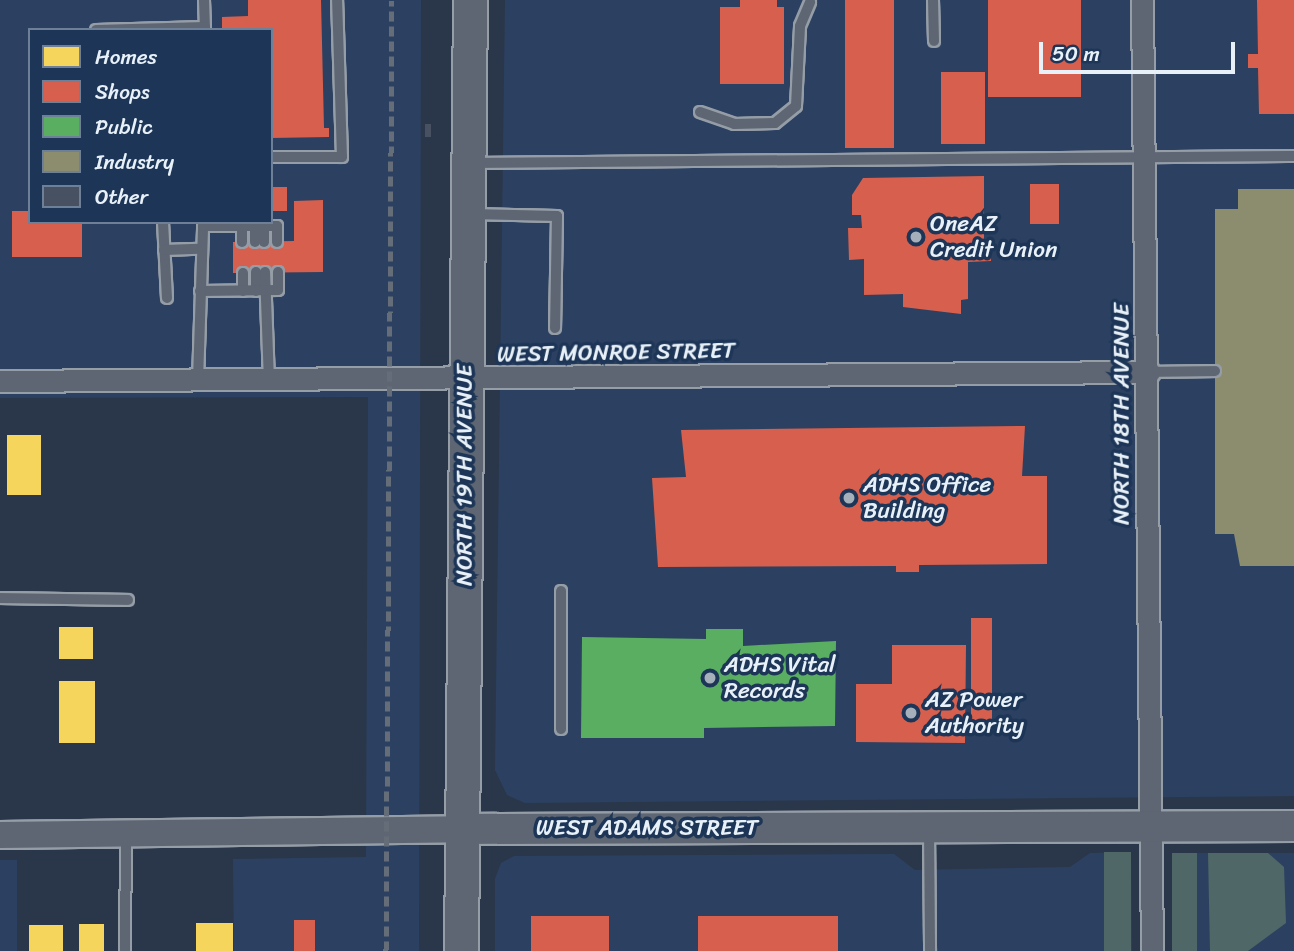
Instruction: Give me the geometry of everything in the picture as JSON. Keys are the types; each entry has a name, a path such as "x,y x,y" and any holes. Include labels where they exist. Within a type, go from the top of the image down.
{"main road":[{"name":"NORTH 19TH AVENUE","path":"461,951 470,0"},
{"name":"WEST ADAMS STREET","path":"462,829 1294,826"}],"street":[{"name":"NORTH 18TH AVENUE","path":"1142,0 1149,372 1152,951"},
{"name":"WEST MONROE STREET","path":"0,381 466,381 1149,372"},
{"name":"WEST ADAMS STREET","path":"0,835 462,829"}],"lane":[{"path":"204,0 205,28"},
{"path":"273,157 342,157 337,0"},
{"path":"933,0 934,41"},
{"path":"700,111 734,124 775,123 796,106 800,26 810,2"},
{"path":"468,163 1294,156"},
{"path":"468,214 557,216 555,328"},
{"path":"163,224 167,299"},
{"path":"198,380 199,249 203,226 277,226 277,242"},
{"path":"242,226 242,242"},
{"path":"260,226 260,242"},
{"path":"164,250 199,249"},
{"path":"243,272 243,291"},
{"path":"260,272 269,381"},
{"path":"200,291 278,290 278,272"},
{"path":"1149,372 1215,371"},
{"path":"561,591 561,729"},
{"path":"0,598 128,600"},
{"path":"929,829 930,951"},
{"path":"125,951 126,834"}],"shaded area":[{"path":"0,0 421,0 419,951 234,951 233,859 366,857 368,397 0,398"},
{"path":"505,0 1294,0 1294,796 525,803 507,795 495,770"},
{"path":"1131,852 1132,951 495,951 495,879 501,863 514,856 894,854 915,870 1070,867 1090,853"},
{"path":"1172,853 1294,853 1294,951 1172,951"},
{"path":"0,860 17,860 17,951 0,951"}],"green space":[{"path":"1104,852 1131,852 1131,951 1104,951"},
{"path":"1172,853 1197,853 1197,951 1172,951"},
{"path":"1208,853 1268,853 1284,867 1286,923 1248,951 1210,951"}],"building: Homes":[{"path":"7,435 41,435 41,495 7,495"},
{"path":"59,627 93,627 93,659 59,659"},
{"path":"59,681 95,681 95,743 59,743"},
{"path":"196,923 233,923 233,951 196,951"},
{"path":"79,924 104,924 104,951 79,951"},
{"path":"29,925 63,925 63,951 29,951"}],"building: Shops":[{"path":"248,0 321,0 324,128 329,128 329,137 273,138 273,28 222,28 222,17 248,16"},
{"path":"740,0 777,0 777,7 784,7 784,84 720,84 720,7 740,7"},
{"path":"845,0 894,0 894,148 845,148"},
{"path":"988,0 1081,0 1081,97 988,97"},
{"path":"1257,0 1294,0 1294,114 1259,114 1258,68 1248,68 1248,54 1258,54"},
{"path":"941,72 985,72 985,144 941,144"},
{"name":"OneAZ Credit Union","path":"984,176 984,247 991,247 991,261 968,262 968,299 961,300 961,314 903,307 903,294 864,295 864,259 849,260 848,228 862,228 861,215 852,215 852,195 863,178"},
{"path":"1030,184 1059,184 1059,224 1030,224"},
{"path":"273,187 287,187 287,211 273,211"},
{"path":"323,200 323,272 233,273 233,242 294,241 294,201"},
{"path":"12,211 28,211 28,224 82,224 82,257 12,257"},
{"name":"ADHS Office Building","path":"1025,426 1022,476 1047,476 1047,564 919,565 919,572 896,572 896,566 658,567 652,478 686,477 681,430"},
{"path":"971,618 992,618 992,726 971,726"},
{"name":"AZ Power Authority","path":"892,645 966,645 965,743 856,742 856,684 892,684"},
{"path":"531,916 609,916 609,951 531,951"},
{"path":"698,916 838,916 838,951 698,951"},
{"path":"294,920 315,920 315,951 294,951"}],"building: Public":[{"name":"ADHS Vital Records","path":"706,629 743,629 743,646 836,641 835,726 704,728 704,738 581,738 582,637 706,639"}],"building: Industry":[{"path":"1238,189 1294,189 1294,566 1240,566 1234,534 1215,534 1215,209 1238,209"}],"building: Other":[{"path":"425,124 431,124 431,137 425,137"}],"railway":[{"path":"386,951 392,0"}],"place":[{"name":"OneAZ Credit Union","path":"916,237"},
{"name":"ADHS Office Building","path":"849,498"},
{"name":"ADHS Vital Records","path":"710,678"},
{"name":"AZ Power Authority","path":"911,713"}]}
